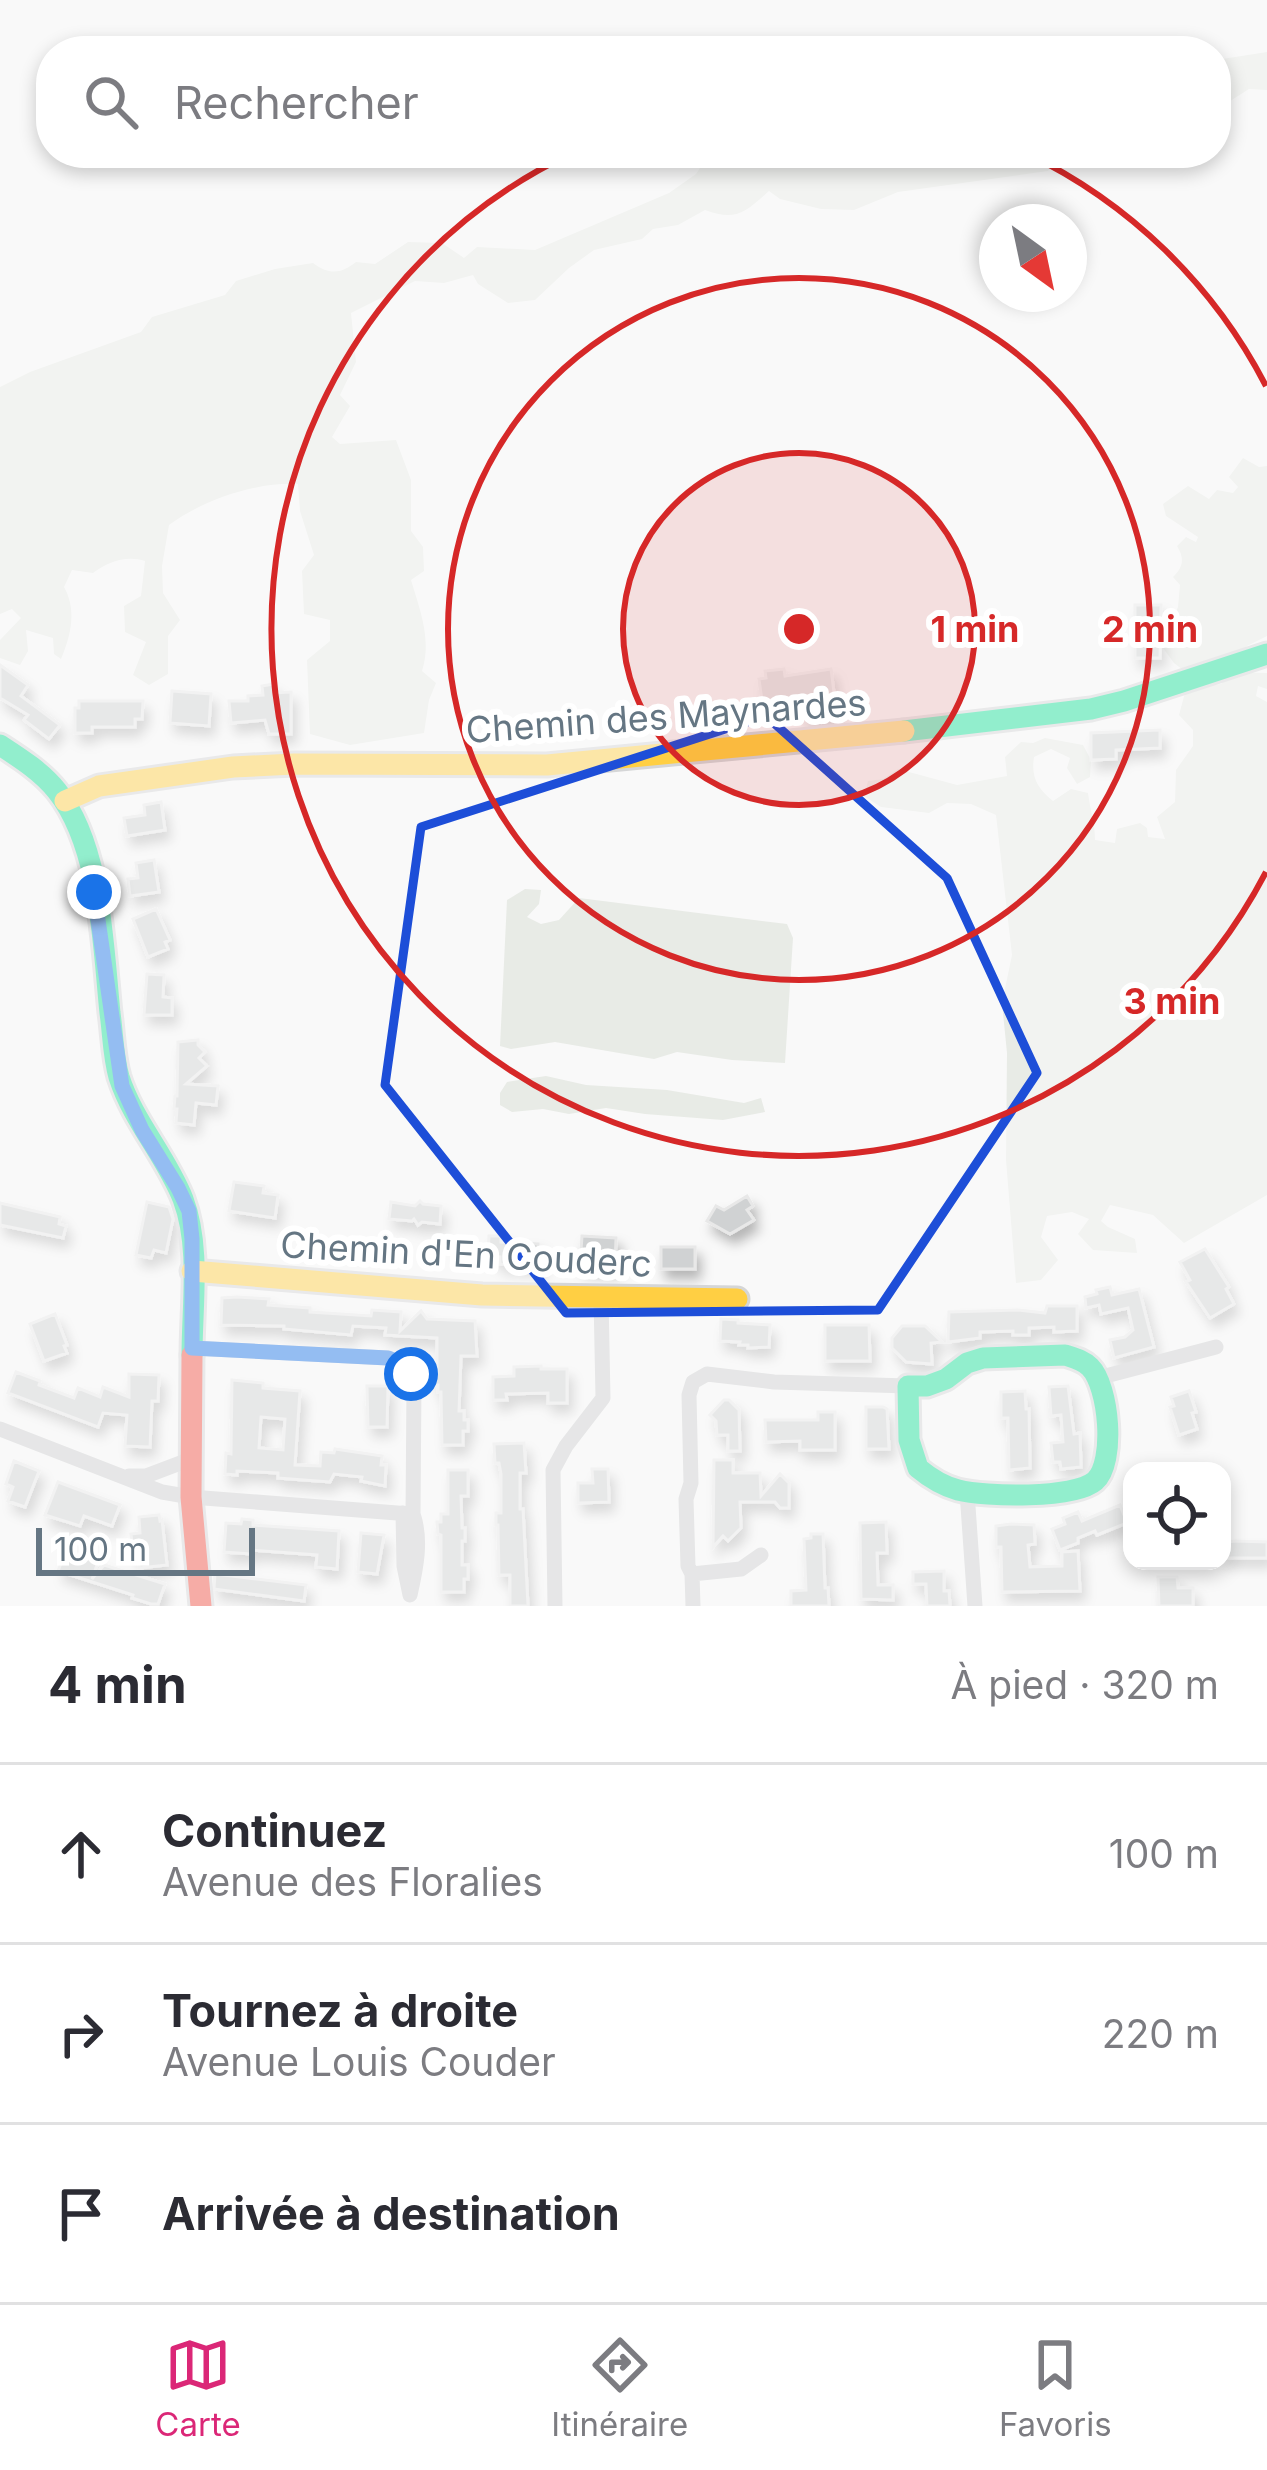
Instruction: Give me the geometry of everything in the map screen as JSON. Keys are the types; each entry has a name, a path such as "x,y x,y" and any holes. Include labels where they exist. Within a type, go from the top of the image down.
{"street":[{"name":"Chemin des Maynardes","path":"65,801 99,786 233,767 547,765 996,722 1091,709 1161,691 1267,654"},
{"path":"0,745 40,772 65,801 89,862 117,1071 142,1130 185,1201 191,1223 190,1497 201,1606"},
{"name":"Chemin d'En Couderc","path":"192,1271 482,1295 737,1298"},
{"path":"555,1606 553,1470 603,1398 601,1297"},
{"path":"1098,1378 1216,1347"},
{"path":"0,1429 162,1492 408,1513 414,1383 405,1365 388,1358 192,1348"},
{"path":"693,1606 686,1499 691,1483 689,1395 693,1382 707,1374 774,1382 927,1386 983,1358 1065,1354 1085,1361 1098,1378 1108,1459 1100,1477 1086,1488 967,1492 946,1485 919,1469 911,1456 908,1386"},
{"path":"120,1476 146,1476 190,1459"},
{"path":"967,1492 975,1606"},
{"path":"692,1574 741,1569 761,1556"}],"highlighted area":[{"path":"766,716 947,878 1037,1073 878,1310 566,1313 385,1085 421,827"}],"shaded area":[{"path":"1267,52 1267,90 1249,89 1231,100 1231,58"},
{"path":"700,168 1051,168 898,192 854,210 821,209 780,199 769,191 740,213 705,210 678,225 653,229 642,239 594,250 535,300 508,303 478,284 473,275 444,283 415,281 351,313 356,362 340,395 350,406 332,437 340,444 396,440 411,480 411,531 423,547 424,571 411,580 425,636 422,671 436,683 424,733 350,745 310,734 307,660 330,641 330,620 304,614 302,571 314,555 300,511 298,484 230,494 169,525 163,593 180,620 168,636 168,674 149,685 133,675 146,642 125,632 124,606 141,596 145,561 138,559 118,561 93,573 72,570 64,587 71,623 61,659 54,654 53,638 26,630 28,651 20,665 0,658 0,640 21,618 12,609 0,614 0,387 141,332 152,317 225,295 236,281 275,269 313,263 335,272 356,262 375,264 408,242 442,243 464,258 477,247 535,250 669,193"},
{"path":"1243,458 1267,466 1267,636 1247,646 1240,656 1187,673 1163,648 1178,607 1180,585 1173,577 1182,559 1177,546 1186,537 1196,542 1198,537 1166,516 1163,504 1188,486 1209,499 1217,490 1233,493 1238,487 1229,477"},
{"path":"1233,672 1267,673 1267,689 1258,686 1256,696 1267,702 1267,1195 1184,1243 1153,1215 1110,1205 1101,1221 1135,1239 1137,1253 1093,1250 1078,1234 1089,1219 1072,1212 1047,1216 1041,1237 1058,1260 1041,1280 1016,1283 1006,1160 1007,1053 1002,1003 1012,955 996,815 971,804 947,803 929,813 881,807 864,796 868,781 883,779 898,769 957,785 1007,776 1005,757 1021,742 1045,738 1083,745 1091,760 1090,777 1077,784 1067,768 1070,758 1051,749 1034,757 1034,776 1043,791 1053,801 1071,789 1088,793 1095,840 1115,843 1117,829 1140,823 1148,837 1165,839 1157,817 1175,802 1176,770 1193,746 1193,730 1179,715 1186,689 1221,684"},
{"path":"525,889 541,890 539,904 527,917 541,924 559,920 579,898 787,924 793,938 785,1063 677,1052 654,1059 555,1042 511,1049 500,1046 507,900"},
{"path":"546,1076 744,1103 761,1098 765,1112 723,1120 606,1108 569,1114 543,1109 512,1112 500,1105 507,1082"}],"building":[{"path":"1135,605 1161,605 1160,658 1135,658"},
{"path":"0,665 28,685 21,696 60,725 49,739 24,720 28,715 0,698"},
{"path":"784,669 785,676 831,669 837,716 805,720 802,700 762,701 759,679 766,678 765,671"},
{"path":"274,684 274,693 291,692 291,734 269,734 265,720 231,723 229,701 248,701 248,696 263,695 262,686"},
{"path":"172,691 211,694 209,726 170,723"},
{"path":"79,701 143,701 142,719 135,719 135,727 92,727 92,733 75,733"},
{"path":"1160,730 1160,748 1116,750 1116,759 1091,760 1091,733"},
{"path":"161,802 165,830 127,836 124,818 145,815 144,805"},
{"path":"154,860 159,892 130,896 128,879 138,878 136,863"},
{"path":"156,909 170,940 165,942 168,949 148,957 133,919"},
{"path":"147,974 164,975 163,997 172,998 172,1015 144,1015"},
{"path":"198,1040 205,1052 199,1058 207,1066 186,1084 218,1086 216,1105 196,1103 194,1125 176,1123 178,1042"},
{"path":"234,1182 264,1186 263,1193 278,1195 275,1218 229,1211"},
{"path":"747,1196 753,1206 747,1210 754,1220 730,1234 707,1221 716,1206 724,1210"},
{"path":"420,1201 441,1206 440,1224 389,1219 391,1202 415,1206"},
{"path":"147,1202 169,1207 173,1219 166,1253 154,1250 151,1258 136,1255"},
{"path":"0,1203 60,1217 59,1224 66,1226 63,1238 0,1225"},
{"path":"489,1236 501,1236 501,1242 538,1244 538,1266 500,1264 500,1257 488,1256"},
{"path":"582,1236 616,1238 615,1267 580,1265"},
{"path":"661,1247 695,1247 695,1269 661,1269"},
{"path":"1205,1249 1234,1304 1210,1318 1186,1282 1190,1280 1180,1262"},
{"path":"1110,1287 1112,1295 1139,1289 1154,1347 1114,1358 1110,1340 1133,1330 1128,1308 1101,1314 1099,1305 1086,1308 1085,1297"},
{"path":"222,1298 269,1299 268,1305 310,1308 310,1312 371,1316 372,1310 401,1312 400,1331 421,1311 427,1319 475,1321 477,1356 461,1356 459,1411 468,1420 463,1445 442,1445 441,1392 434,1385 437,1338 385,1335 386,1328 353,1326 351,1335 284,1326 221,1325"},
{"path":"1047,1306 1077,1306 1077,1331 1054,1332 1054,1327 1029,1328 1029,1335 980,1332 980,1338 948,1342 949,1312 1045,1313"},
{"path":"55,1314 67,1353 44,1361 30,1324"},
{"path":"721,1319 770,1325 769,1347 720,1341"},
{"path":"825,1325 869,1325 870,1361 825,1361"},
{"path":"902,1326 925,1326 942,1342 931,1343 932,1364 906,1362 892,1348 892,1338"},
{"path":"514,1367 567,1369 567,1403 548,1403 548,1393 506,1394 507,1400 493,1400 493,1377 514,1376"},
{"path":"16,1372 74,1398 78,1388 100,1397 103,1387 129,1397 129,1374 159,1375 158,1401 152,1401 150,1447 125,1446 127,1415 103,1413 98,1427 8,1393"},
{"path":"232,1380 263,1383 263,1388 300,1391 295,1465 320,1466 321,1452 334,1453 335,1449 382,1456 385,1486 334,1474 330,1482 278,1478 278,1473 225,1474 226,1453 231,1454","holes":["261,1417 285,1419 283,1450 259,1448"]},
{"path":"367,1386 388,1386 387,1427 368,1427"},
{"path":"1068,1386 1074,1434 1080,1433 1081,1467 1061,1469 1060,1462 1053,1462 1051,1443 1063,1442 1061,1415 1051,1416 1049,1387"},
{"path":"1025,1391 1030,1468 1009,1470 1008,1418 1001,1418 1001,1392"},
{"path":"1189,1391 1197,1429 1179,1435 1171,1397"},
{"path":"724,1400 739,1410 740,1451 728,1451 728,1435 717,1435 716,1421 710,1415"},
{"path":"866,1407 887,1409 889,1449 866,1449"},
{"path":"818,1412 835,1412 835,1450 800,1450 800,1441 766,1442 765,1420 818,1420"},
{"path":"524,1443 526,1473 520,1473 520,1509 528,1606 510,1606 510,1575 499,1575 496,1513 501,1513 501,1474 494,1444"},
{"path":"714,1460 733,1460 733,1473 760,1473 761,1496 780,1474 789,1483 789,1508 775,1502 740,1502 741,1528 713,1547"},
{"path":"14,1461 39,1471 25,1507 8,1501 13,1487 6,1484"},
{"path":"592,1469 608,1469 609,1502 578,1503 578,1483 593,1483"},
{"path":"448,1470 468,1470 468,1496 461,1496 462,1565 468,1565 464,1592 441,1592 437,1522 441,1514 448,1514"},
{"path":"58,1482 120,1505 112,1526 84,1516 80,1526 45,1515"},
{"path":"1120,1505 1123,1513 1123,1525 1097,1535 1095,1531 1060,1550 1052,1529 1078,1512 1082,1521"},
{"path":"159,1515 167,1565 139,1568 131,1534 140,1533 139,1517"},
{"path":"242,1519 253,1520 253,1525 339,1531 337,1569 316,1567 317,1555 224,1552 226,1523 241,1524"},
{"path":"886,1522 887,1553 877,1553 878,1585 893,1585 893,1600 861,1599 860,1523"},
{"path":"1034,1525 1035,1544 1028,1545 1030,1567 1062,1566 1062,1552 1078,1551 1080,1591 1002,1592 996,1526"},
{"path":"361,1533 384,1535 377,1574 358,1572"},
{"path":"823,1534 829,1606 791,1606 791,1591 806,1590 804,1539"},
{"path":"1231,1542 1267,1542 1267,1558 1231,1558"},
{"path":"66,1551 98,1562 92,1579 104,1565 165,1584 158,1604 58,1571"},
{"path":"944,1571 950,1606 927,1606 926,1584 913,1584 913,1572"},
{"path":"215,1574 306,1585 304,1601 214,1589"},
{"path":"1158,1577 1177,1577 1178,1588 1193,1588 1193,1606 1159,1606"}],"traffic: fast":[{"path":"904,731 1091,709 1267,654"},
{"path":"0,745 51,784 83,839 102,927 119,1077 189,1217 194,1256 192,1355"},
{"path":"1065,1355 1090,1367 1102,1390 1108,1442 1095,1481 1050,1494 988,1494 952,1488 918,1468 909,1440 908,1386 946,1379 983,1358 1065,1355"}],"traffic: slow":[{"path":"65,801 99,786 233,767 547,765 904,731"},
{"path":"192,1271 482,1295 737,1299"}],"traffic: jam":[{"path":"192,1355 191,1497 201,1606"}],"route":[{"path":"94,892 117,1071 142,1130 189,1211 192,1348 388,1358 398,1360 411,1374"}]}
